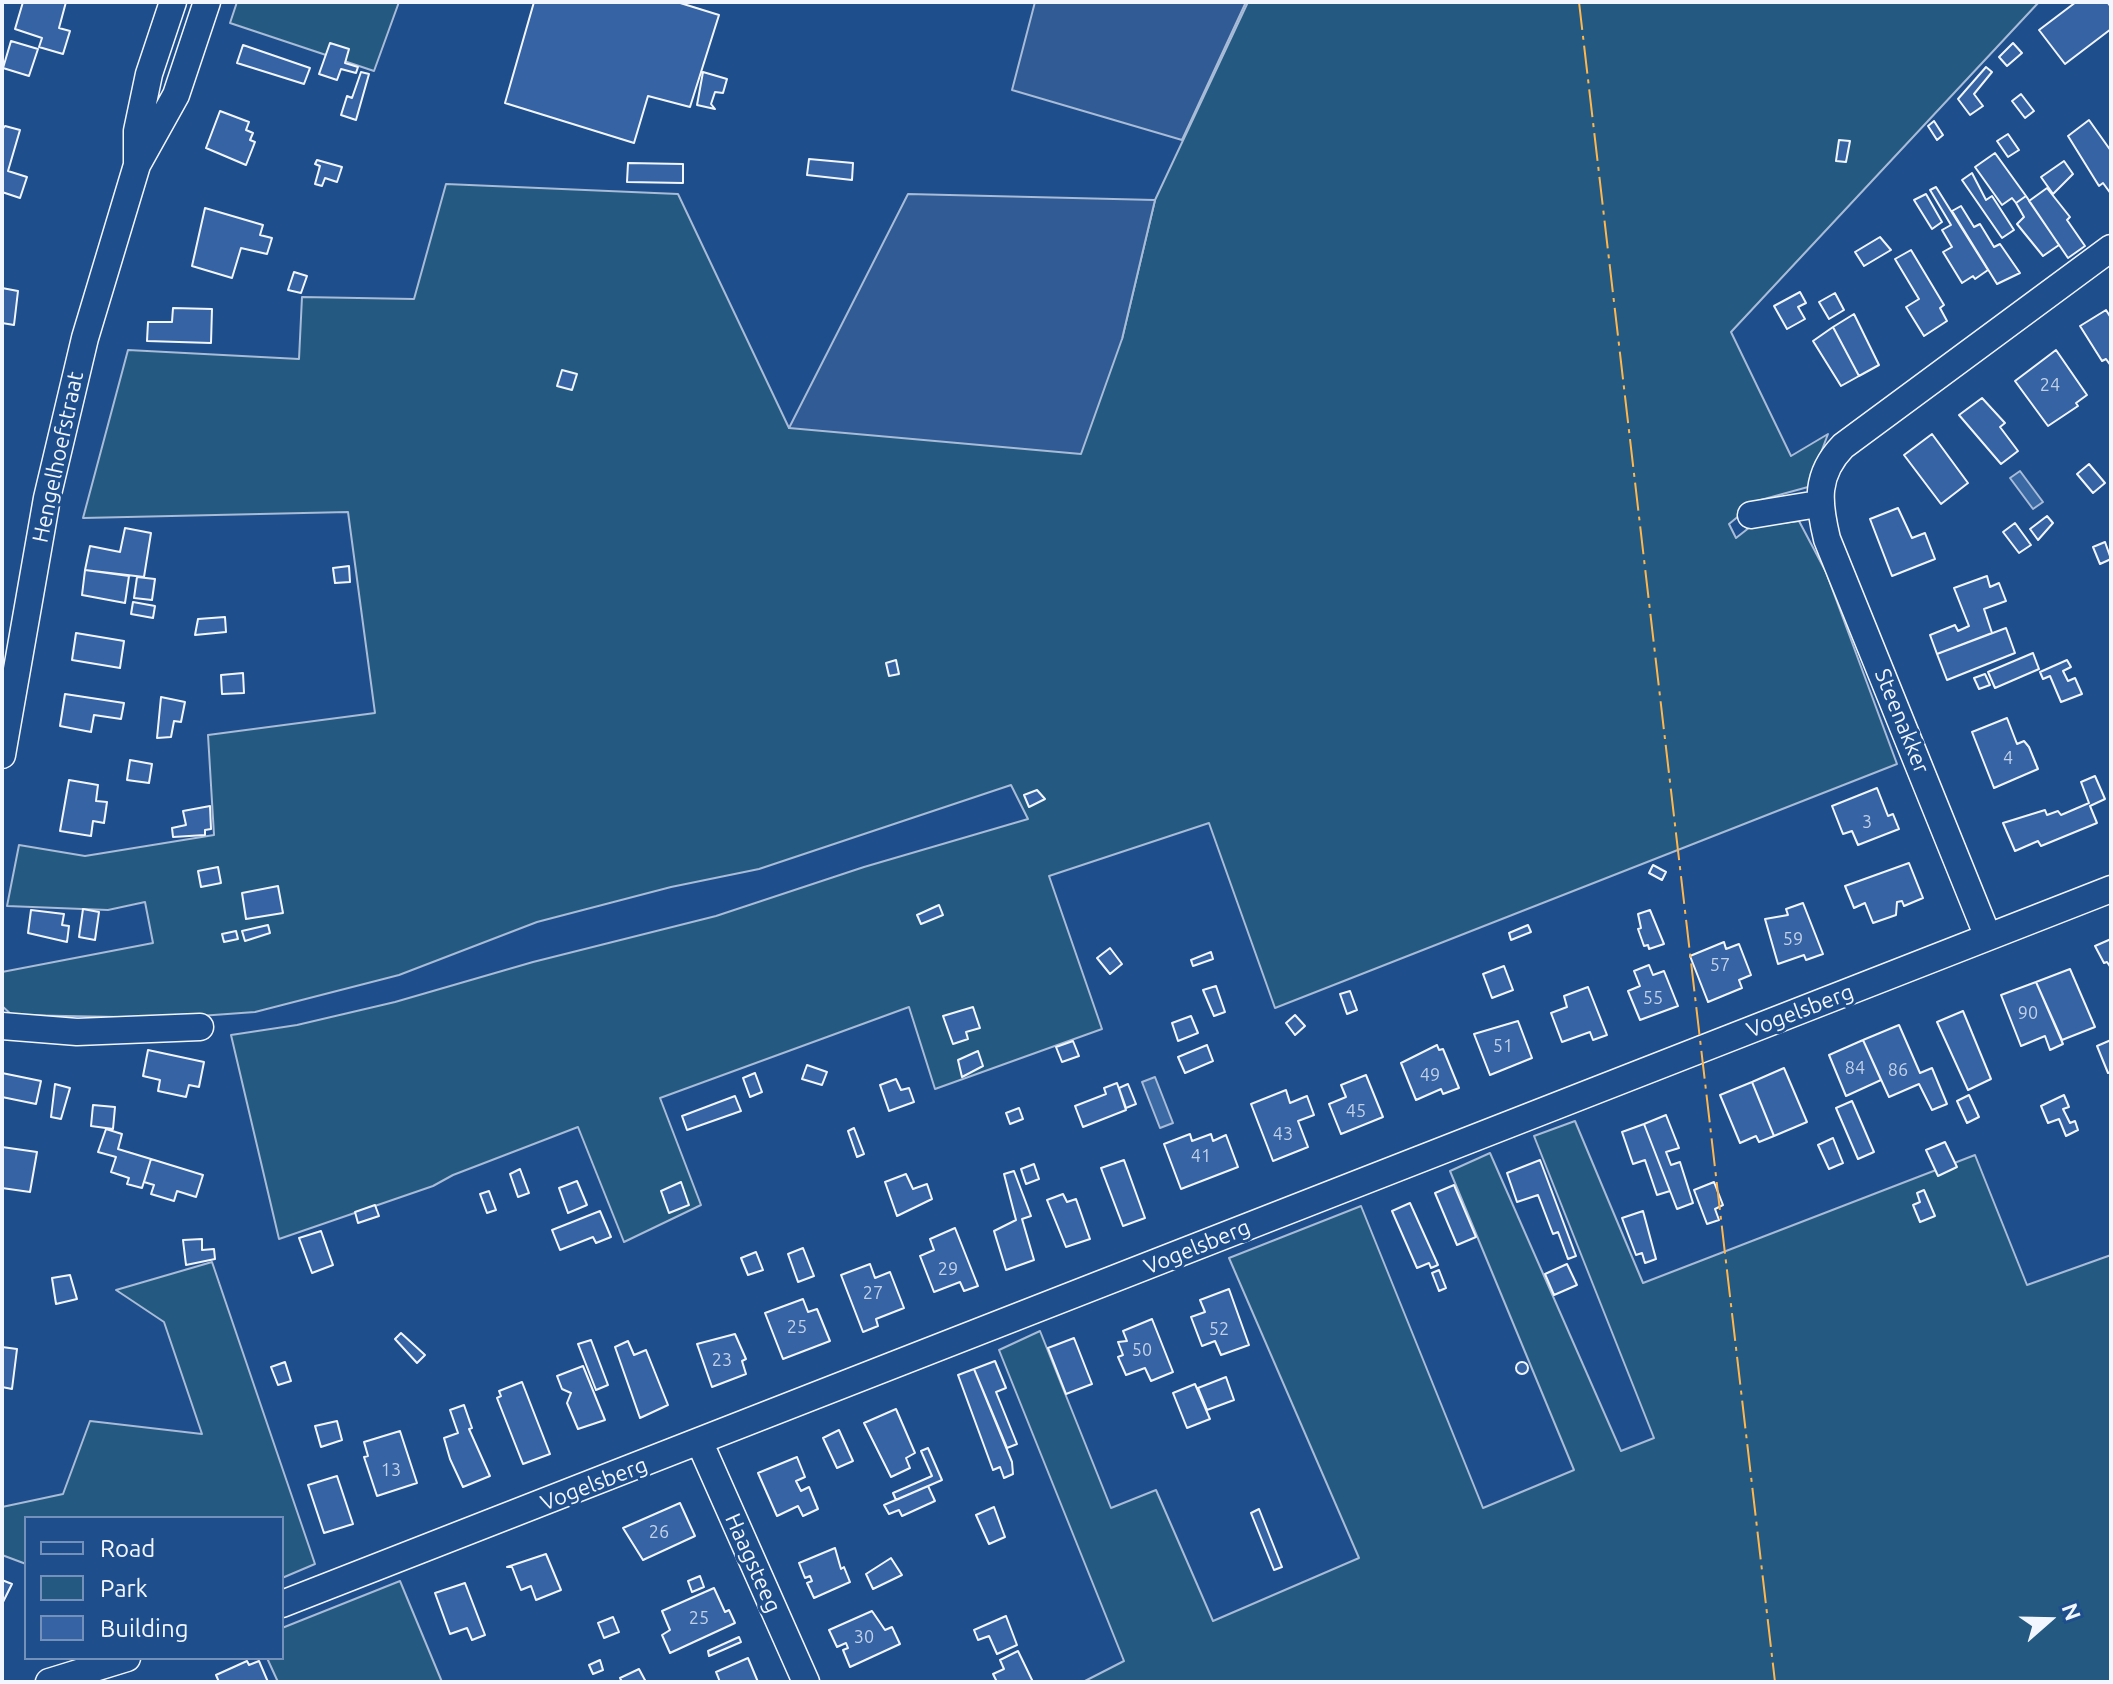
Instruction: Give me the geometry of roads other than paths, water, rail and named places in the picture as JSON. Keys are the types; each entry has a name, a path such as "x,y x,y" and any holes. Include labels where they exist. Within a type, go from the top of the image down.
{"street":[{"name":"Hengelhoefstraat","path":"137,165 137,131 149,74 173,2"},
{"name":"Hengelhoefstraat","path":"2,755 47,498 85,338 137,165 176,95 207,2"},
{"path":"1751,515 1818,504 1822,475 1843,446 2111,248"},
{"name":"Steenakker","path":"1818,504 1827,539 1988,937"},
{"name":"Vogelsberg","path":"284,1603 2111,889"},
{"path":"2,1026 77,1032 200,1027"},
{"name":"Haagsteeg","path":"700,1443 806,1682"},
{"path":"49,1682 120,1660"}]}
